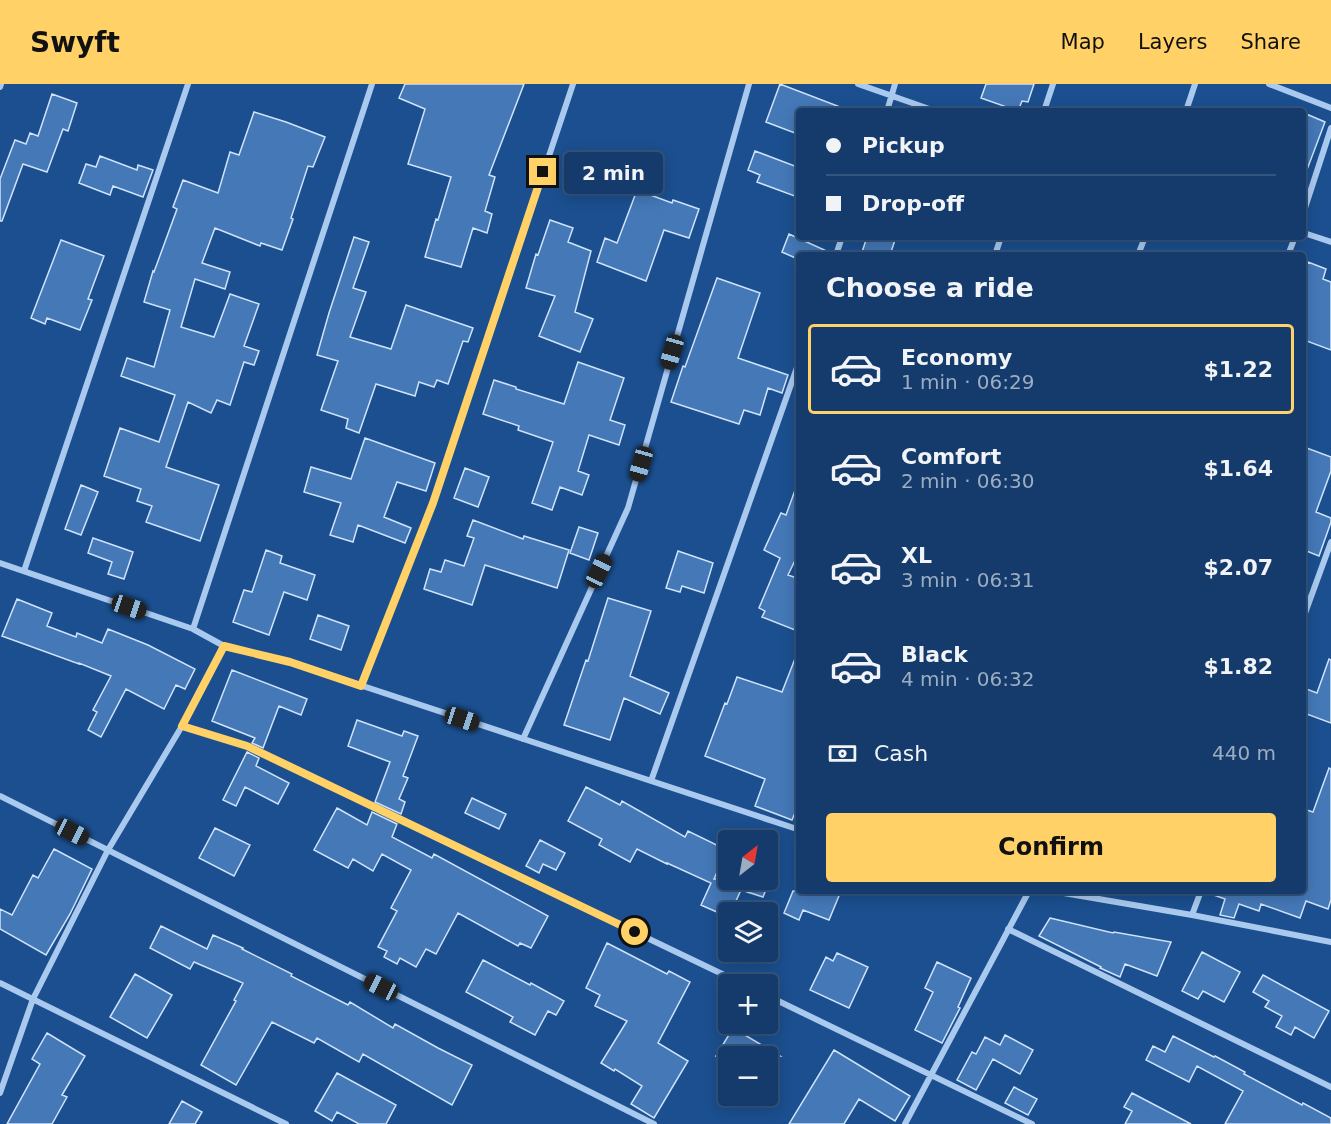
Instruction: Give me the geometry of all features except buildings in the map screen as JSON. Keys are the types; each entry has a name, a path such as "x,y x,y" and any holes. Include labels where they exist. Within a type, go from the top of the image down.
{"street":[{"path":"24,571 188,84"},
{"path":"193,629 372,84"},
{"path":"361,686 433,503 573,84"},
{"path":"523,739 628,508 749,84"},
{"path":"858,84 926,108"},
{"path":"888,108 895,84"},
{"path":"1045,108 1053,84"},
{"path":"1187,108 1195,84"},
{"path":"1269,84 1331,108"},
{"path":"1306,205 1331,128"},
{"path":"1306,234 1331,242"},
{"path":"651,781 796,370"},
{"path":"1306,611 1331,542"},
{"path":"0,563 193,629 224,646 290,662 796,829"},
{"path":"0,1093 33,999 108,850 182,726 224,646"},
{"path":"182,726 247,746 722,974"},
{"path":"0,796 654,1124"},
{"path":"905,1124 1027,894"},
{"path":"1074,894 1331,942"},
{"path":"1192,915 1200,894"},
{"path":"1008,929 1331,1087"},
{"path":"0,983 286,1124"},
{"path":"778,1001 1032,1124"}],"route":[{"path":"543,172 433,503 361,686 290,662 224,646 182,726 247,746 635,932"}]}
